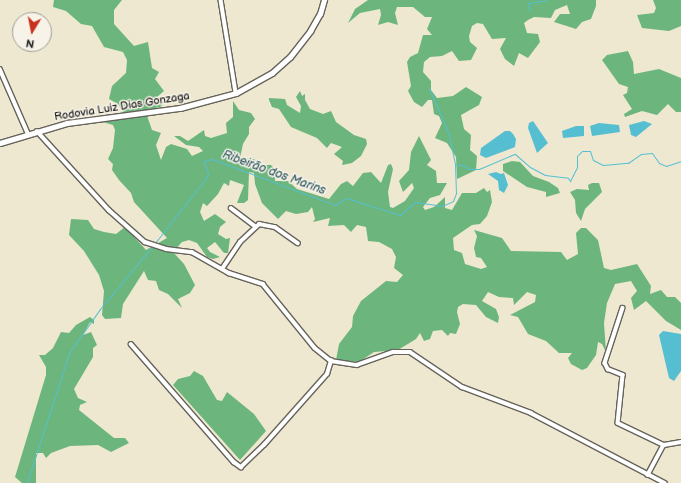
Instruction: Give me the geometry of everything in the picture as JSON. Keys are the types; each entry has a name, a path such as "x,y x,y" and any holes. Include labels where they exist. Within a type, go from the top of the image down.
{"main road":[{"name":"Rodovia Luiz Dias Gonzaga","path":"0,143 37,131 99,118 180,108 236,92 272,73 290,57 310,31 320,14 324,0"}],"street":[{"path":"222,0 236,92"},
{"path":"0,69 28,133"},
{"path":"37,131 109,210 145,242 166,249 192,252 222,269 263,284 315,348 331,362 357,365 392,352 410,352 462,387 531,413 665,483"},
{"path":"231,208 256,227"},
{"path":"222,269 240,242 256,227 264,223 269,224 298,243"},
{"path":"623,308 605,363 608,369 623,375 618,422 664,445 681,442"},
{"path":"131,344 234,462 241,466 264,446 327,374 331,362"},
{"path":"648,474 664,445"}],"green space":[{"path":"54,0 122,0 114,10 114,24 134,46 148,42 152,68 159,72 155,79 164,91 157,97 164,103 160,107 133,113 146,113 152,130 161,133 156,145 161,160 166,147 171,144 187,149 192,156 203,151 199,147 186,145 174,136 180,136 188,141 204,130 205,136 211,138 227,133 226,123 233,117 233,101 239,110 251,113 255,119 249,127 249,134 243,144 240,158 254,159 261,165 271,165 276,171 275,181 288,181 297,189 329,199 341,184 347,181 353,186 363,173 371,172 381,183 388,165 391,164 393,169 388,192 390,207 393,208 405,201 414,188 412,183 403,192 399,181 409,170 411,152 419,136 431,160 427,165 436,171 437,183 447,183 440,195 430,198 423,207 425,210 434,207 445,197 445,208 452,210 462,193 476,193 484,188 487,192 490,190 492,202 487,216 480,224 472,225 453,238 454,250 462,253 465,264 481,269 487,267 481,258 476,257 474,248 477,236 474,230 502,238 511,251 561,252 567,260 578,254 576,233 581,228 586,228 598,240 604,268 611,270 637,264 651,286 650,294 661,290 667,297 675,297 681,303 681,330 666,321 646,301 634,310 631,298 637,291 631,281 615,284 607,303 604,323 606,352 602,344 598,342 596,355 587,368 582,370 571,364 568,358 572,353 559,353 546,341 528,334 518,317 510,315 535,302 536,295 527,292 514,305 513,298 499,297 488,292 482,301 496,309 499,317 498,323 486,317 476,305 463,304 458,307 457,312 460,324 456,334 450,333 448,336 442,330 433,331 430,339 424,341 420,333 416,339 398,350 374,352 359,362 336,360 339,344 352,327 353,316 361,301 386,281 397,282 403,275 394,268 396,257 392,249 379,242 368,241 366,227 357,225 351,232 344,225 328,226 330,218 313,222 315,219 312,207 308,212 296,214 286,211 278,219 262,203 255,184 254,173 249,172 248,200 244,203 237,203 244,185 230,180 229,186 224,183 218,194 207,206 203,203 200,212 204,221 215,214 226,222 220,227 218,234 226,239 230,238 228,253 224,253 215,242 207,248 210,252 220,257 213,259 207,257 197,243 189,240 182,242 173,252 184,264 195,285 190,293 178,299 182,308 168,294 159,290 156,281 148,280 144,271 123,304 121,318 105,319 102,315 104,291 99,275 84,251 69,235 71,219 88,220 94,229 116,234 125,227 146,250 167,238 134,202 131,193 112,170 113,164 108,159 113,148 115,130 113,125 99,121 125,114 118,104 109,99 112,86 126,73 127,60 123,52 104,47 92,26 81,24 66,11 53,7"},
{"path":"368,0 596,0 596,6 591,19 582,22 576,29 554,22 560,14 570,14 567,5 555,10 551,18 534,17 528,20 524,23 527,33 538,34 540,42 528,58 519,53 514,66 505,59 500,49 506,38 492,39 483,24 477,23 472,26 469,36 470,42 477,48 471,60 459,61 452,51 442,56 430,57 424,62 423,72 431,81 431,90 437,98 453,96 466,87 482,97 479,105 461,115 464,129 471,135 470,150 477,156 476,170 457,179 456,157 447,143 435,138 442,123 439,116 434,114 432,100 428,100 422,107 414,102 408,91 411,86 407,62 410,57 418,53 423,35 432,35 427,29 432,17 425,17 413,7 397,7 395,13 398,25 388,22 378,25 381,15 380,9 360,13 348,23 355,9"},
{"path":"653,0 681,0 681,26 669,31 642,28 637,15 654,13 656,8"},
{"path":"628,51 633,62 634,74 659,69 681,78 681,112 676,112 668,104 657,115 642,111 625,117 624,114 632,109 623,95 627,93 628,87 619,84 602,60 607,55"},
{"path":"300,91 302,96 305,94 305,100 310,109 323,114 331,111 336,122 354,135 366,139 367,144 361,156 352,163 342,165 343,161 334,154 342,147 331,143 327,148 317,138 291,127 279,109 272,107 269,100 269,98 285,99 287,105 300,113 301,106 296,97"},
{"path":"512,161 520,162 533,176 549,182 558,188 560,193 546,197 546,192 527,187 503,171 503,164"},
{"path":"592,183 599,183 602,192 585,209 581,221 576,213 575,200 570,192 577,189 589,190 588,185"},
{"path":"90,317 94,320 94,324 90,322 83,335 91,332 97,345 93,348 93,357 74,389 78,398 87,402 80,405 79,410 114,438 125,438 129,443 111,452 98,445 70,446 51,453 46,458 43,453 36,453 36,483 22,483 15,477 46,375 46,367 39,355 45,355 53,348 61,332 69,333 76,325"},
{"path":"194,371 203,376 217,400 222,401 227,392 254,414 266,431 240,460 173,385 178,379 190,376"}],"water":[{"path":"533,121 548,143 537,153 528,128 529,123"},
{"path":"644,121 652,124 636,137 631,135 629,125"},
{"path":"599,123 619,125 620,132 592,136 590,126"},
{"path":"576,126 584,126 584,136 563,138 562,131"},
{"path":"505,131 510,131 513,134 516,139 515,147 486,158 480,155 481,148"},
{"path":"496,172 501,174 504,173 508,185 504,193 499,190 498,181 488,174"},
{"path":"663,331 681,334 681,371 674,381 669,378 659,335"}],"waterway":[{"path":"529,10 528,3 546,0"},
{"name":"Ribeirão dos Marins","path":"155,243 206,178 208,174 204,161 212,159 335,205 346,198 400,215 415,202 442,206 453,201 456,193 455,164 448,132 429,88"},
{"path":"455,164 465,166 469,169 479,169 515,154 530,167 545,175 568,178 570,181 577,167 577,156 582,151 590,151 593,160 603,165 628,163 641,154 652,153 659,163 666,166 681,161"},
{"name":"Ribeirão dos Marins","path":"27,483 69,353 100,309 151,248"}]}
